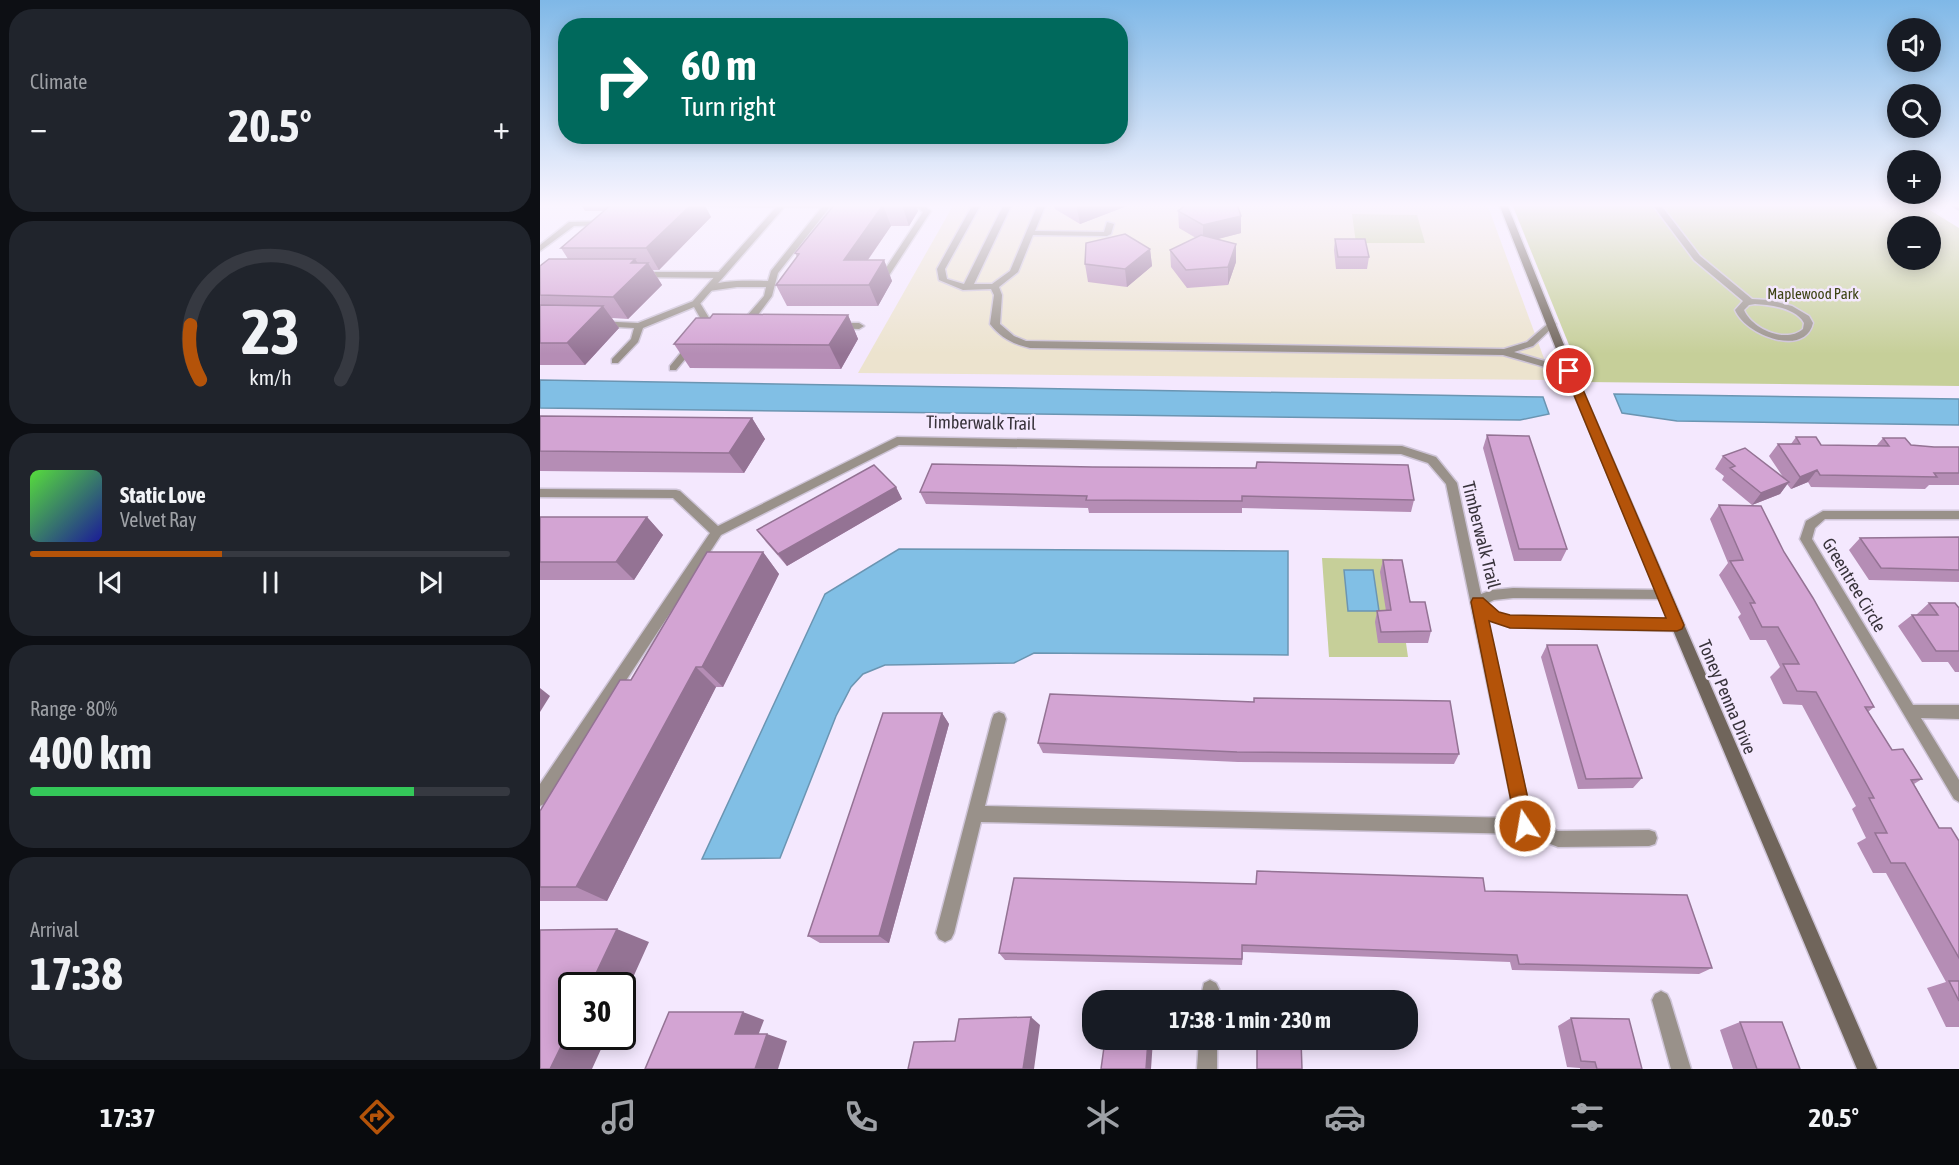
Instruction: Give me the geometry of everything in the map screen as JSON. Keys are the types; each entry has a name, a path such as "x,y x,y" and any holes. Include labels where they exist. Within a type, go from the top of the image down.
{"street":[{"path":"587,323 639,326 696,303 739,254"},
{"path":"745,324 768,296 774,273 789,254"},
{"path":"886,274 899,254"},
{"path":"949,254 941,269 943,280 968,287 994,286 1014,272 1022,254"},
{"path":"968,287 984,254"},
{"name":"Toney Penna Drive","path":"1523,254 1569,371 1663,594 1868,1069"},
{"path":"1694,254 1750,303 1774,303 1796,311 1805,319 1808,325 1807,330 1802,335 1779,337 1758,330 1740,316 1741,307 1750,303"},
{"path":"630,275 720,275"},
{"path":"710,288 737,284 770,284"},
{"path":"994,286 998,296 995,324 1004,336 1030,345 1504,352 1569,371"},
{"path":"696,303 709,326"},
{"path":"1504,352 1530,345 1551,324"},
{"path":"673,368 709,326 721,325"},
{"path":"733,325 756,325"},
{"path":"615,361 635,340 639,326"},
{"path":"824,326 859,326"},
{"name":"Timberwalk Trail","path":"540,798 717,532 897,441 1402,450 1432,460 1451,483 1525,826"},
{"path":"540,493 676,494 717,532"},
{"name":"Greentree Circle","path":"1959,515 1823,515 1812,520 1806,529 1806,539 1959,794"},
{"name":"Timberwalk Trail","path":"1478,602 1492,595 1513,593 1663,594"},
{"path":"1478,602 1494,616 1510,622 1677,625"},
{"path":"1908,711 1959,712"},
{"path":"945,933 999,719"},
{"path":"976,814 1525,826 1558,839 1649,838"},
{"path":"1661,1000 1681,1069"},
{"path":"1207,1069 1208,1050"}],"shaded area":[{"path":"926,254 1505,254 1552,380 858,373"}],"green space":[{"name":"Maplewood Park","path":"1532,254 1887,254 1887,270 1941,270 1941,254 1959,254 1959,386 1584,382"},
{"path":"1322,558 1393,559 1400,604 1420,605 1426,643 1406,643 1408,657 1329,657"}],"water":[{"path":"540,380 1543,397 1549,414 1520,420 540,408"},
{"path":"1614,394 1959,399 1959,425 1677,421 1622,413"},
{"path":"899,549 1288,551 1288,655 1034,653 1014,663 885,665 863,674 851,687 836,716 780,858 702,859 825,594"},
{"path":"1344,570 1373,570 1379,611 1348,611"}],"building":[{"path":"799,254 848,254 844,260 884,260 869,285 776,285"},
{"path":"1085,254 1144,254 1125,269 1085,264"},
{"path":"1173,254 1233,254 1228,267 1186,270"},
{"path":"1337,254 1368,254 1369,257 1338,257"},
{"path":"549,259 635,259 631,263 648,263 613,297 540,295 540,266"},
{"path":"540,305 603,306 567,343 540,343"},
{"path":"713,314 848,315 829,345 674,344 696,318 710,318"},
{"path":"540,416 752,418 729,453 540,451"},
{"path":"1487,435 1529,436 1567,549 1519,549"},
{"path":"1796,437 1816,437 1821,445 1889,446 1883,438 1905,438 1911,445 1959,447 1959,473 1934,473 1937,477 1820,475 1817,470 1800,477 1778,444 1800,444"},
{"path":"1745,448 1789,482 1761,493 1730,468 1735,466 1723,456"},
{"path":"1257,462 1408,465 1414,500 1242,496 1242,501 1086,500 1087,496 920,492 932,464 1256,468"},
{"path":"874,465 896,487 778,554 757,530"},
{"path":"1719,505 1761,506 1784,552 1813,598 1874,707 1865,707 1892,750 1903,749 1922,779 1911,780 1939,828 1951,828 1959,841 1959,958 1905,863 1891,863 1875,833 1887,833 1869,798 1874,798 1816,692 1797,691 1783,664 1799,664 1778,627 1762,627 1750,603 1755,603 1730,561 1743,560"},
{"path":"540,517 647,517 616,562 540,562"},
{"path":"1959,537 1959,570 1881,568 1860,538"},
{"path":"707,552 763,552 702,667 696,667 576,887 540,887 540,811 620,680 631,680"},
{"path":"1383,560 1402,560 1410,602 1425,602 1431,631 1381,632 1377,611 1391,610"},
{"path":"1929,603 1955,603 1959,608 1959,651 1936,651 1912,615 1938,615"},
{"path":"1547,645 1597,645 1642,778 1586,779"},
{"path":"1050,694 1254,702 1254,698 1450,701 1459,754 1237,752 1038,743"},
{"path":"883,713 942,713 879,936 808,936"},
{"path":"1257,871 1483,878 1485,891 1687,895 1712,968 1519,964 1517,955 1242,945 1242,959 999,953 1014,878 1256,884"},
{"path":"617,929 597,972 558,972 559,1050 550,1069 540,1069 540,930"},
{"path":"1949,981 1959,981 1959,1001"},
{"path":"669,1012 743,1012 735,1034 767,1034 755,1069 645,1069"},
{"path":"1031,1017 1023,1069 908,1069 914,1042 955,1041 959,1019"},
{"path":"1571,1018 1629,1019 1642,1069 1597,1069 1595,1062 1581,1061"},
{"path":"1740,1022 1782,1022 1800,1069 1757,1069"},
{"path":"1104,1050 1147,1050 1146,1069 1101,1069"},
{"path":"1257,1050 1301,1050 1302,1069 1257,1069"}],"route":[{"path":"1525,826 1478,602 1494,616 1510,622 1677,625 1569,371"}]}
